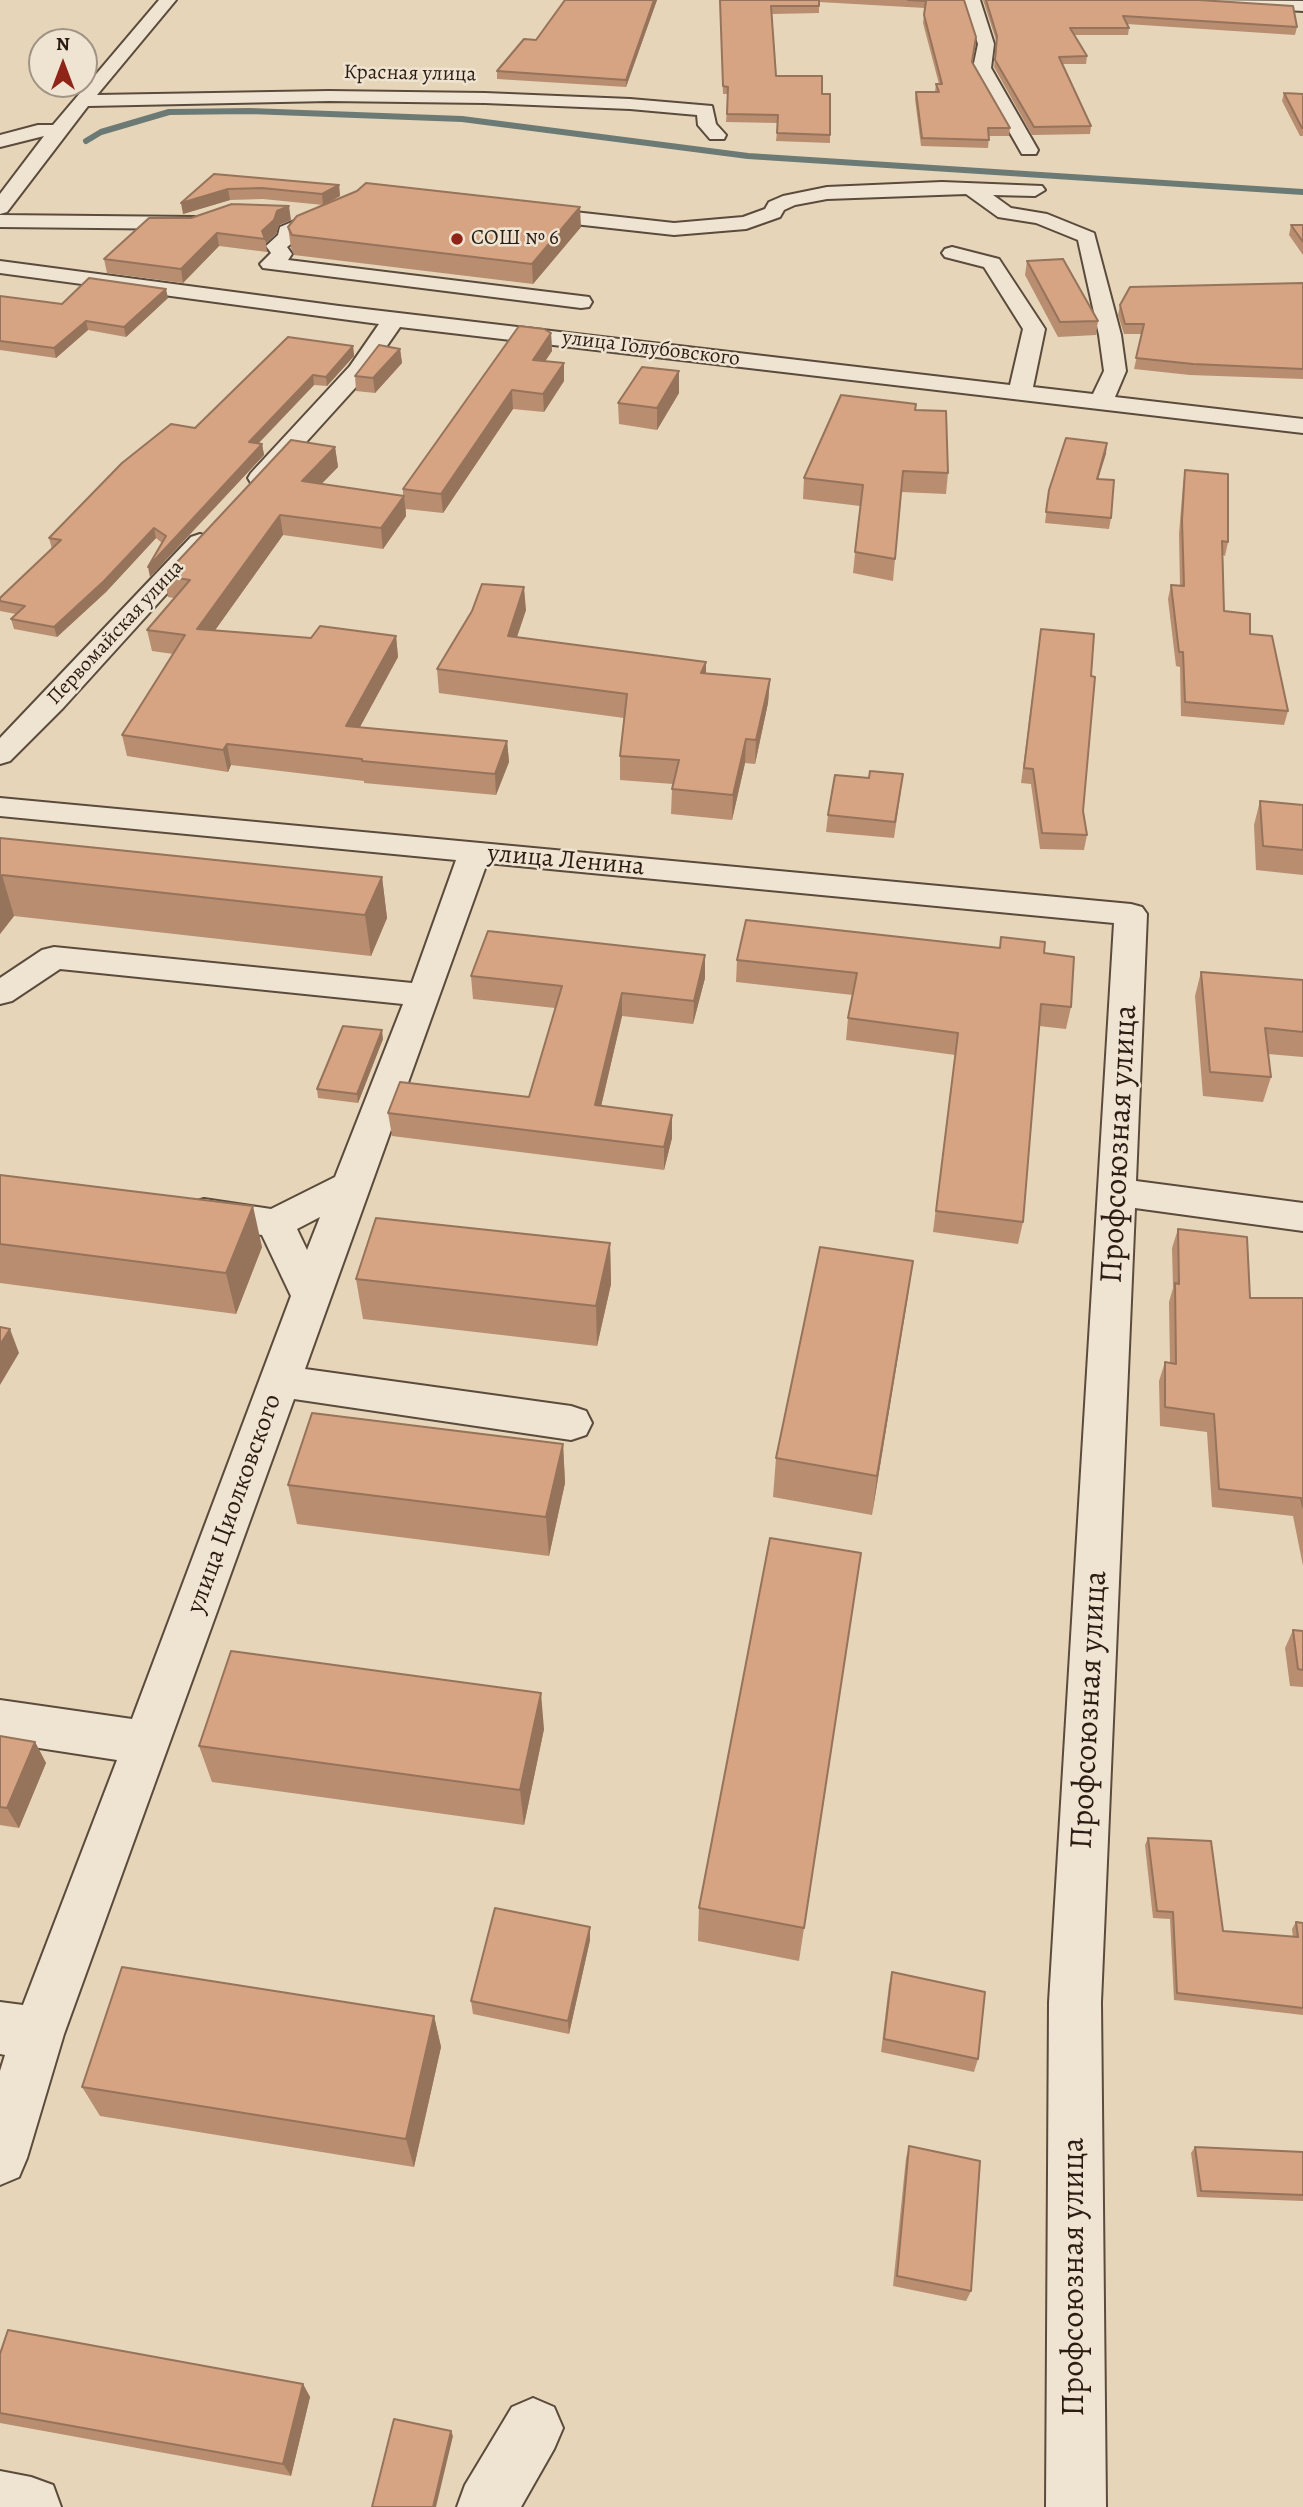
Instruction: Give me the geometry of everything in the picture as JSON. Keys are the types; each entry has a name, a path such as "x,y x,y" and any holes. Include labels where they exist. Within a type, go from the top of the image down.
{"street":[{"path":"0,208 58,130 168,0"},
{"path":"972,0 986,44 982,68 1029,150"},
{"path":"1198,0 1303,6"},
{"name":"Красная улица","path":"83,101 329,96 485,98 630,104 706,110 707,125 717,135"},
{"path":"0,141 38,131 58,130"},
{"path":"513,211 674,229 746,223 773,213 776,206 790,200 827,193 968,188 1035,190"},
{"path":"968,188 982,194 1005,214 1040,218 1087,237 1110,335 1115,371 1102,401"},
{"path":"351,204 286,232 288,237 276,246 282,254 270,264 581,302"},
{"path":"288,210 325,214"},
{"path":"0,221 192,223 210,216"},
{"path":"952,253 992,263 1034,329 1020,392"},
{"name":"улица Голубовского","path":"0,267 394,319 1303,426"},
{"path":"240,499 358,371 394,319"},
{"name":"Первомайская улица","path":"0,755 53,702 214,527"},
{"name":"улица Ленина","path":"0,807 1131,914"},
{"name":"улица Циолковского","path":"0,2158 19,2031 147,1743 350,1185 424,995 475,852"},
{"name":"Профсоюзная улица","path":"1076,2507 1075,2001 1131,914"},
{"path":"0,993 54,958 424,995"},
{"path":"165,1207 275,1223 350,1185"},
{"path":"1117,1192 1303,1217"},
{"path":"275,1223 310,1296"},
{"path":"279,1381 571,1423"},
{"path":"0,1721 147,1743"},
{"path":"487,2507 533,2428"},
{"path":"0,2501 30,2507"}],"building":[{"path":"565,0 654,0 626,80 497,71 524,39 536,40"},
{"path":"720,0 819,0 819,6 771,6 776,76 822,76 822,94 830,94 830,135 777,133 778,115 727,114 728,87 723,86"},
{"path":"908,0 964,0 976,37 972,62 1010,128 988,128 989,140 922,138 916,92 939,92 936,84 942,84 924,15 926,1"},
{"path":"986,0 1199,0 1293,6 1297,27 1123,16 1129,28 1070,28 1087,56 1059,57 1091,126 1034,127 995,60 997,36"},
{"path":"1284,93 1303,94 1303,128 1302,128"},
{"path":"214,174 339,185 322,194 262,188 228,189 181,203"},
{"path":"366,183 580,207 532,264 292,235 288,227 297,216 357,191"},
{"path":"232,204 289,206 277,211 274,220 262,231 265,239 217,233 181,269 104,259 149,218 191,218"},
{"path":"1291,225 1303,225 1303,242"},
{"path":"1063,259 1098,321 1060,322 1027,261"},
{"path":"89,278 166,289 124,327 86,321 54,348 0,341 0,296 62,304"},
{"path":"1303,283 1303,369 1193,364 1136,358 1144,324 1125,324 1120,305 1130,287"},
{"path":"519,326 544,329 551,333 533,360 564,363 543,394 512,390 441,494 403,489"},
{"path":"288,337 353,346 326,377 313,375 249,442 262,444 148,567 166,536 154,528 104,581 54,627 11,619 25,606 0,601 0,598 61,540 49,538 122,463 171,424 195,428"},
{"path":"379,345 400,349 373,378 355,376"},
{"path":"642,367 679,371 657,408 618,403"},
{"path":"841,395 916,404 915,410 946,411 948,473 903,471 895,559 855,552 863,485 804,478"},
{"path":"1066,438 1107,443 1097,479 1114,480 1111,518 1046,512 1049,490"},
{"path":"291,440 335,447 302,481 404,496 381,528 280,515 197,629 311,638 320,626 396,636 346,726 507,741 495,774 227,744 223,750 122,735 185,635 147,630 190,580 164,576"},
{"path":"1185,470 1228,474 1228,542 1222,541 1224,611 1250,614 1250,634 1272,636 1288,711 1185,702 1183,652 1179,652 1171,585 1184,586 1182,520"},
{"path":"482,584 524,587 508,636 706,662 701,673 770,679 756,740 746,739 733,795 672,789 679,760 620,756 627,694 437,669 472,611"},
{"path":"1041,629 1094,634 1091,676 1095,677 1083,811 1087,835 1042,833 1033,769 1024,768"},
{"path":"870,771 903,774 895,822 828,815 835,775 869,778"},
{"path":"1260,801 1303,805 1303,850 1263,846"},
{"path":"0,838 382,877 365,915 2,875 0,878"},
{"path":"746,920 1000,948 1001,937 1045,942 1044,953 1074,957 1071,1007 1041,1004 1023,1222 936,1211 958,1033 848,1018 857,973 737,960"},
{"path":"488,931 705,955 694,1001 622,993 595,1105 672,1115 664,1147 388,1113 400,1082 529,1097 562,986 471,976"},
{"path":"1201,972 1303,980 1303,1032 1265,1028 1271,1077 1210,1072"},
{"path":"343,1026 382,1030 357,1094 317,1089"},
{"path":"0,1175 253,1206 226,1273 0,1244"},
{"path":"376,1218 610,1243 596,1306 356,1279"},
{"path":"1178,1229 1247,1237 1250,1298 1303,1298 1303,1507 1301,1498 1219,1489 1214,1414 1165,1407 1165,1362 1176,1364 1175,1283 1179,1284"},
{"path":"820,1247 913,1261 877,1476 776,1458"},
{"path":"0,1327 10,1329 0,1345"},
{"path":"312,1413 563,1444 546,1517 288,1485"},
{"path":"770,1538 861,1553 804,1928 699,1908"},
{"path":"1293,1630 1303,1631 1303,1670 1298,1669"},
{"path":"231,1651 541,1693 520,1790 199,1746"},
{"path":"0,1736 35,1742 7,1808 0,1807"},
{"path":"1148,1838 1211,1841 1223,1931 1298,1937 1296,1922 1303,1923 1303,2008 1177,1993 1173,1912 1157,1911"},
{"path":"495,1908 590,1927 568,2021 471,2001"},
{"path":"122,1967 434,2016 406,2139 82,2087"},
{"path":"892,1972 985,1992 978,2059 884,2039"},
{"path":"909,2146 980,2161 971,2291 897,2276"},
{"path":"1195,2147 1303,2152 1303,2195 1201,2191"},
{"path":"8,2330 303,2384 283,2464 0,2413 0,2354"},
{"path":"394,2419 451,2431 433,2507 372,2507"}],"waterway":[{"path":"86,141 101,132 169,112 250,111 462,119 748,156 1303,192"}],"place":[{"name":"СОШ № 6","path":"457,239"}]}
